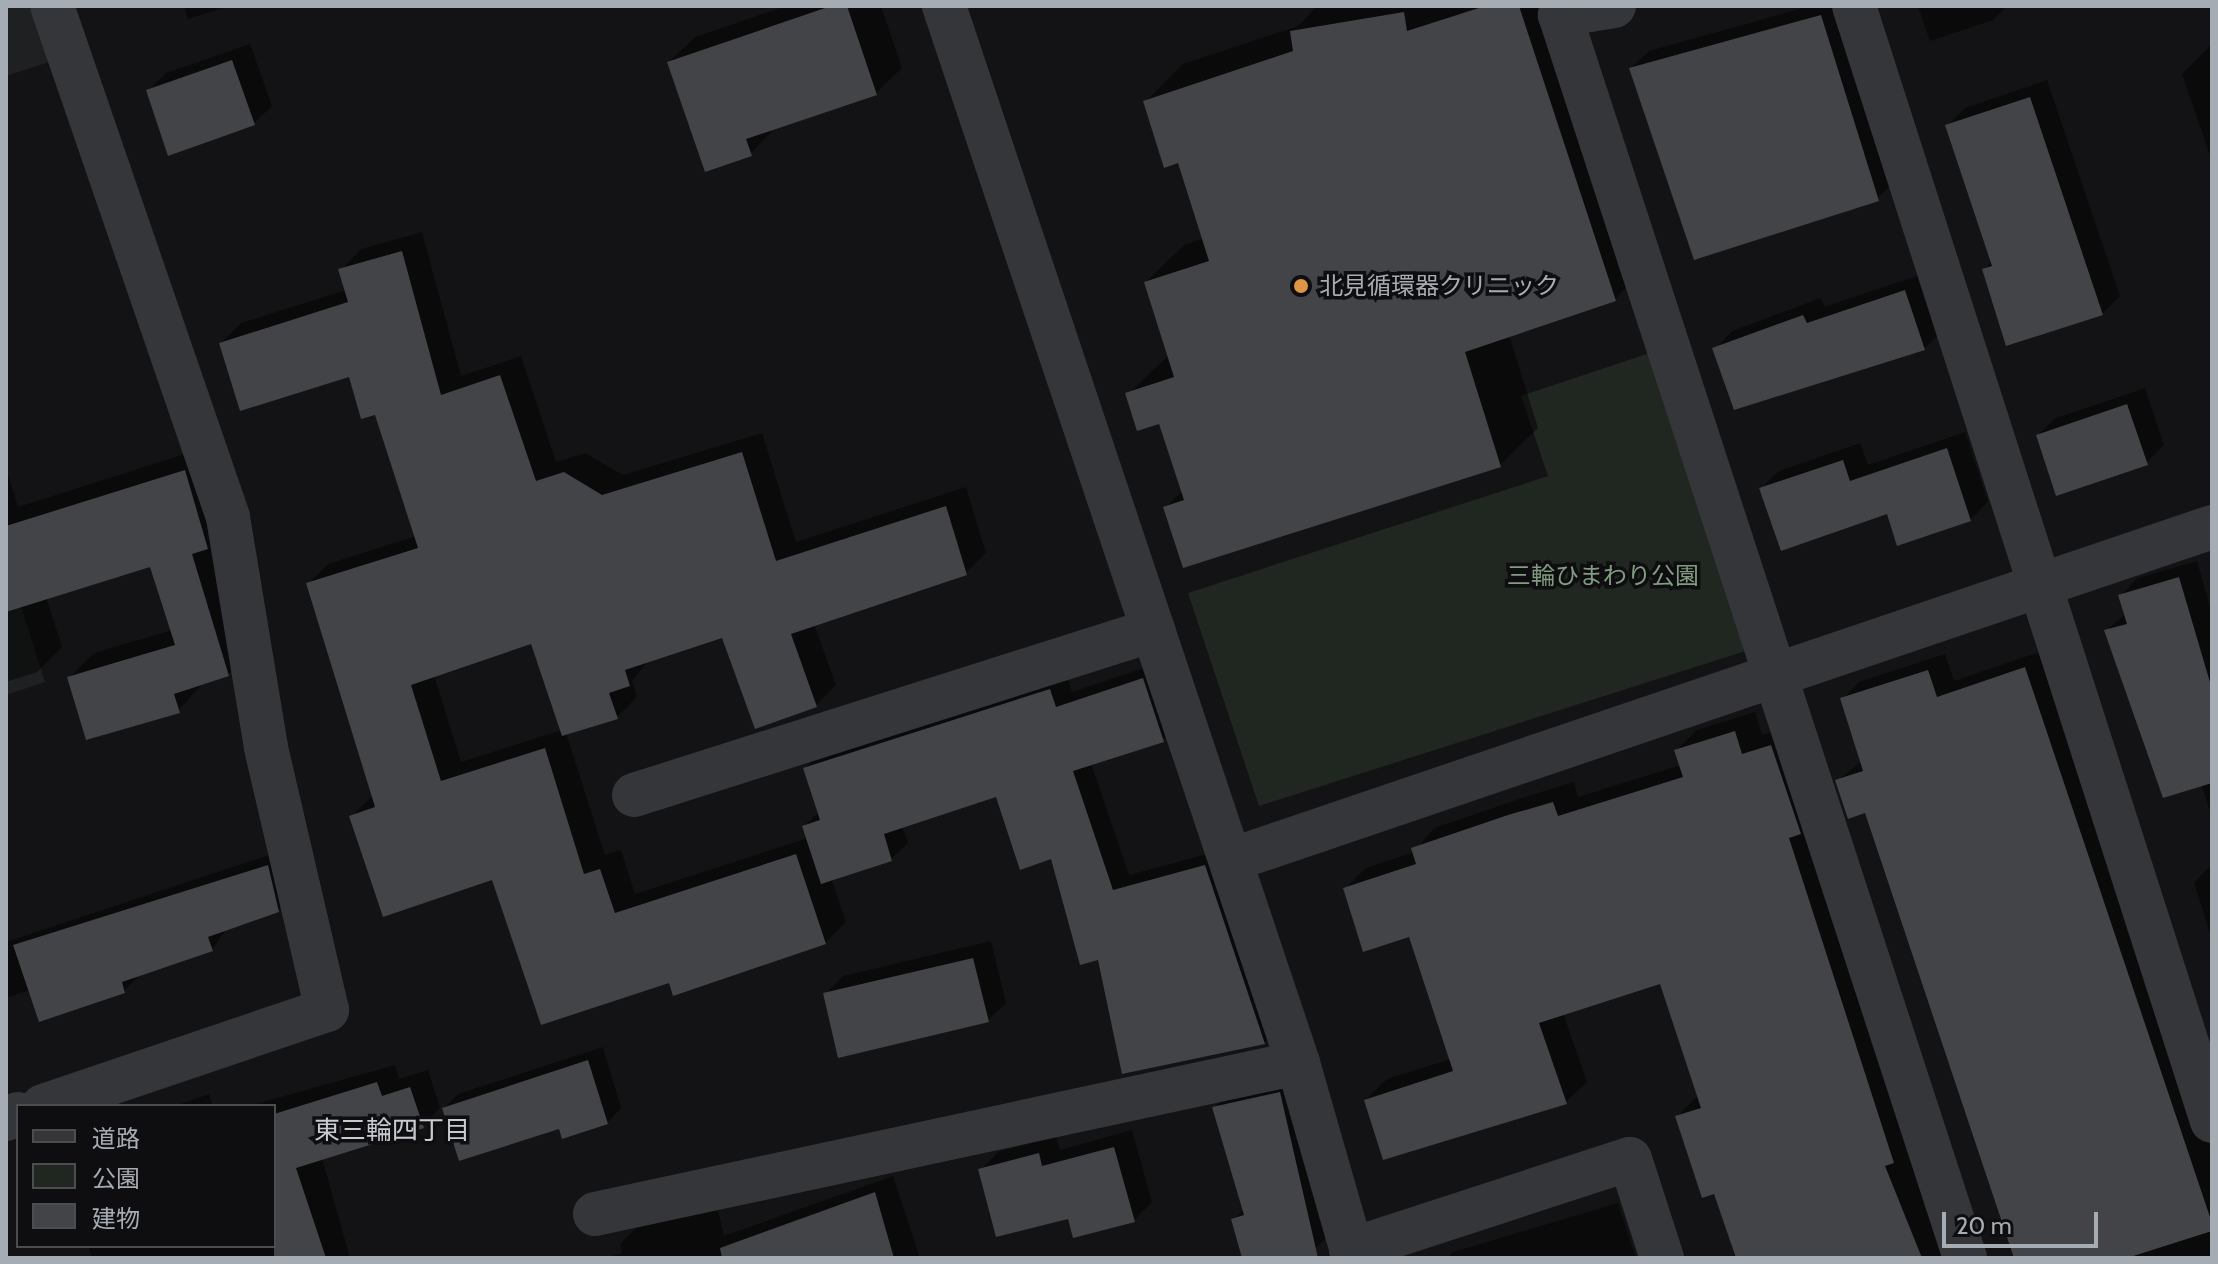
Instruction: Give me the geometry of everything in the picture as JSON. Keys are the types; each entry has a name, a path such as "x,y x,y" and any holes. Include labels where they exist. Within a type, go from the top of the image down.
{"street":[{"path":"49,1104 327,1010 266,747 228,517 52,6"},
{"path":"944,6 1298,1063 1353,1254 1630,1159 1662,1258"},
{"path":"1614,6 1560,15 1965,1258"},
{"path":"1854,6 2043,583 2212,1121"},
{"path":"1231,860 2212,527"},
{"path":"634,795 1153,630"},
{"path":"595,1214 1298,1063"}],"shaded area":[{"path":"6,6 29,6 49,62 6,76"},
{"path":"6,559 45,682 6,695"}],"green space":[{"name":"三輪ひまわり公園","path":"1653,352 1752,649 1259,806 1188,593 1548,476 1521,396"}],"building":[{"path":"831,6 847,6 877,95 746,139 752,156 705,172 667,62"},
{"name":"北見循環器クリニック","path":"1485,6 1519,6 1616,301 1465,352 1501,467 1183,568 1163,507 1184,500 1159,424 1137,431 1125,393 1174,377 1144,282 1209,261 1178,163 1164,168 1143,101 1293,51 1290,31 1404,12 1407,31"},
{"path":"1821,15 1879,201 1694,260 1629,68"},
{"path":"232,60 255,125 168,156 146,90"},
{"path":"2030,97 2103,315 2006,346 1982,269 1992,266 1945,125"},
{"path":"402,251 441,395 500,375 536,481 564,472 602,495 742,452 776,561 946,506 967,575 791,634 817,707 755,729 722,638 625,670 630,686 609,693 618,719 562,736 531,644 411,685 441,781 545,748 584,874 600,869 615,913 796,854 826,944 673,996 669,983 541,1025 492,880 383,917 349,816 375,807 306,583 418,548 375,415 361,419 349,377 240,411 219,343 348,302 338,269"},
{"path":"1905,290 1925,350 1734,410 1712,348 1803,315 1807,323"},
{"path":"2127,404 2148,465 2056,496 2036,435"},
{"path":"1947,448 1971,521 1897,546 1887,514 1781,551 1759,488 1843,460 1850,481"},
{"path":"185,470 208,549 192,554 229,676 174,694 180,713 86,740 67,677 175,645 150,567 6,612 6,526"},
{"path":"2179,577 2212,689 2212,783 2163,798 2104,630 2127,624 2118,595"},
{"path":"2025,667 2212,1223 2212,1231 2127,1258 2014,1258 1865,813 1848,819 1835,780 1863,771 1840,698 1928,670 1937,697"},
{"path":"1143,678 1164,742 1073,771 1113,890 1205,865 1265,1044 1122,1074 1098,960 1080,965 1051,859 1020,870 996,797 884,834 892,861 821,884 802,826 820,820 803,768 1050,689 1056,707"},
{"path":"1735,731 1742,754 1771,745 1801,834 1789,838 1894,1163 1885,1166 1922,1258 1736,1258 1714,1194 1702,1198 1675,1116 1701,1108 1660,984 1539,1023 1567,1104 1383,1160 1364,1100 1453,1071 1409,937 1363,952 1343,888 1416,864 1411,848 1508,815 1553,802 1558,816 1683,777 1674,750"},
{"path":"268,865 279,912 208,937 213,951 122,982 125,993 39,1022 13,945"},
{"path":"973,958 989,1022 838,1058 823,993"},
{"path":"588,1060 608,1124 562,1139 559,1129 459,1161 442,1108"},
{"path":"377,1082 382,1096 410,1087 424,1128 296,1168 326,1258 274,1258 276,1113"},
{"path":"1280,1092 1318,1258 1242,1258 1231,1219 1244,1215 1212,1107"},
{"path":"1114,1147 1135,1222 1073,1238 1068,1219 996,1237 978,1169 1039,1153 1042,1166"},
{"path":"875,1192 894,1258 722,1258 720,1248"}],"place":[{"name":"北見循環器クリニック","path":"1301,286"}],"district":[{"name":"東三輪四丁目","path":"392,1131"}]}
